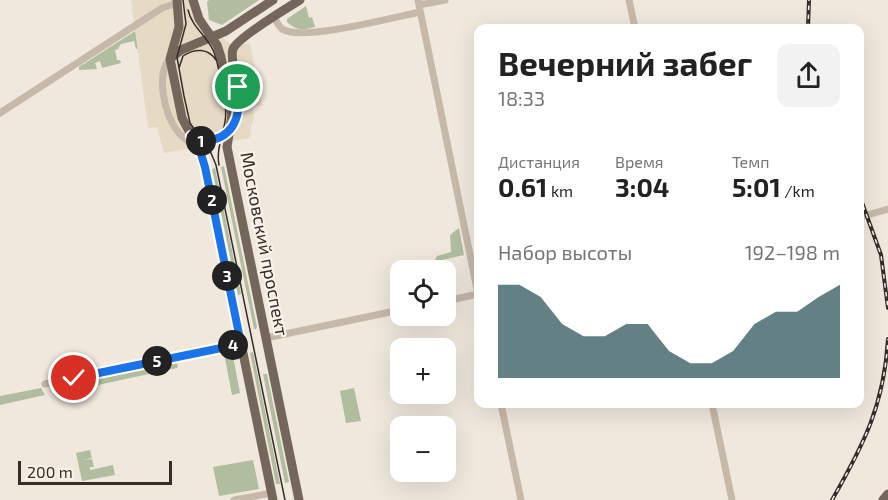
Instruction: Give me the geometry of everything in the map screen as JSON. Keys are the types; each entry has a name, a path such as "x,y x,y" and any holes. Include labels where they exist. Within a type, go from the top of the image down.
{"main road":[{"name":"Московский проспект","path":"193,0 197,14 219,51 222,63 231,108 231,126 227,147 299,500"},
{"path":"170,59 189,46 226,31 273,0"},
{"path":"191,136 203,141 213,141 222,137 231,126 236,119 239,104 233,49 238,41 300,0"},
{"path":"178,2 179,27 170,59 182,118 205,167 272,496"},
{"path":"189,46 212,50 222,63"},
{"path":"883,500 888,494"}],"street":[{"path":"197,14 201,0"},
{"path":"274,17 281,28 287,31 318,33 445,0"},
{"path":"629,0 634,24"},
{"path":"0,113 162,8 178,2"},
{"path":"419,6 474,274"},
{"path":"170,59 165,65 161,80 171,121 179,133 198,149"},
{"path":"864,216 888,209"},
{"path":"456,299 474,295"},
{"path":"266,338 390,312"},
{"path":"45,384 241,344"},
{"path":"502,408 521,500"},
{"path":"713,408 732,500"},
{"path":"234,500 272,496"}],"green space":[{"path":"209,0 259,0 222,25 209,20 207,2"},
{"path":"306,6 309,18 312,17 315,27 300,29 287,22 287,19"},
{"path":"146,24 140,48 136,49 134,41 121,44 115,50 117,60 121,63 102,68 100,61 95,63 97,69 79,70 79,67"},
{"path":"224,166 256,329 254,329 221,167"},
{"path":"215,168 241,294 238,295 212,169"},
{"path":"459,228 464,255 435,260 437,256 451,252 450,235"},
{"path":"232,351 240,393 232,395 224,353"},
{"path":"253,352 280,484 276,484 250,353"},
{"path":"174,361 178,365 177,368 79,389 79,380"},
{"path":"263,374 267,374 289,482 285,483"},
{"path":"41,388 45,395 0,405 0,396"},
{"path":"354,388 361,421 346,423 340,391"},
{"path":"90,450 92,458 83,460 92,459 94,467 90,467 90,470 113,465 115,475 82,481 76,453"},
{"path":"253,460 259,489 219,496 213,467"}],"shaded area":[{"path":"131,0 198,0 207,24 229,43 250,44 262,105 252,107 254,119 250,138 164,153 157,127 148,128"}],"tram line":[{"path":"183,0 186,24 177,57 184,96 190,123 211,153 216,165 285,500"},
{"path":"188,10 213,50 219,70 226,113 218,157 219,165"},
{"path":"179,68 183,56 192,52 205,51 216,60"}],"railway":[{"path":"808,24 809,0"},
{"path":"864,208 881,255 888,308"},
{"path":"832,500 863,442 877,404 886,363 888,339"}],"route":[{"path":"74,378 241,344 205,167 191,136 208,142 226,133 236,119 239,104 238,87"}]}
